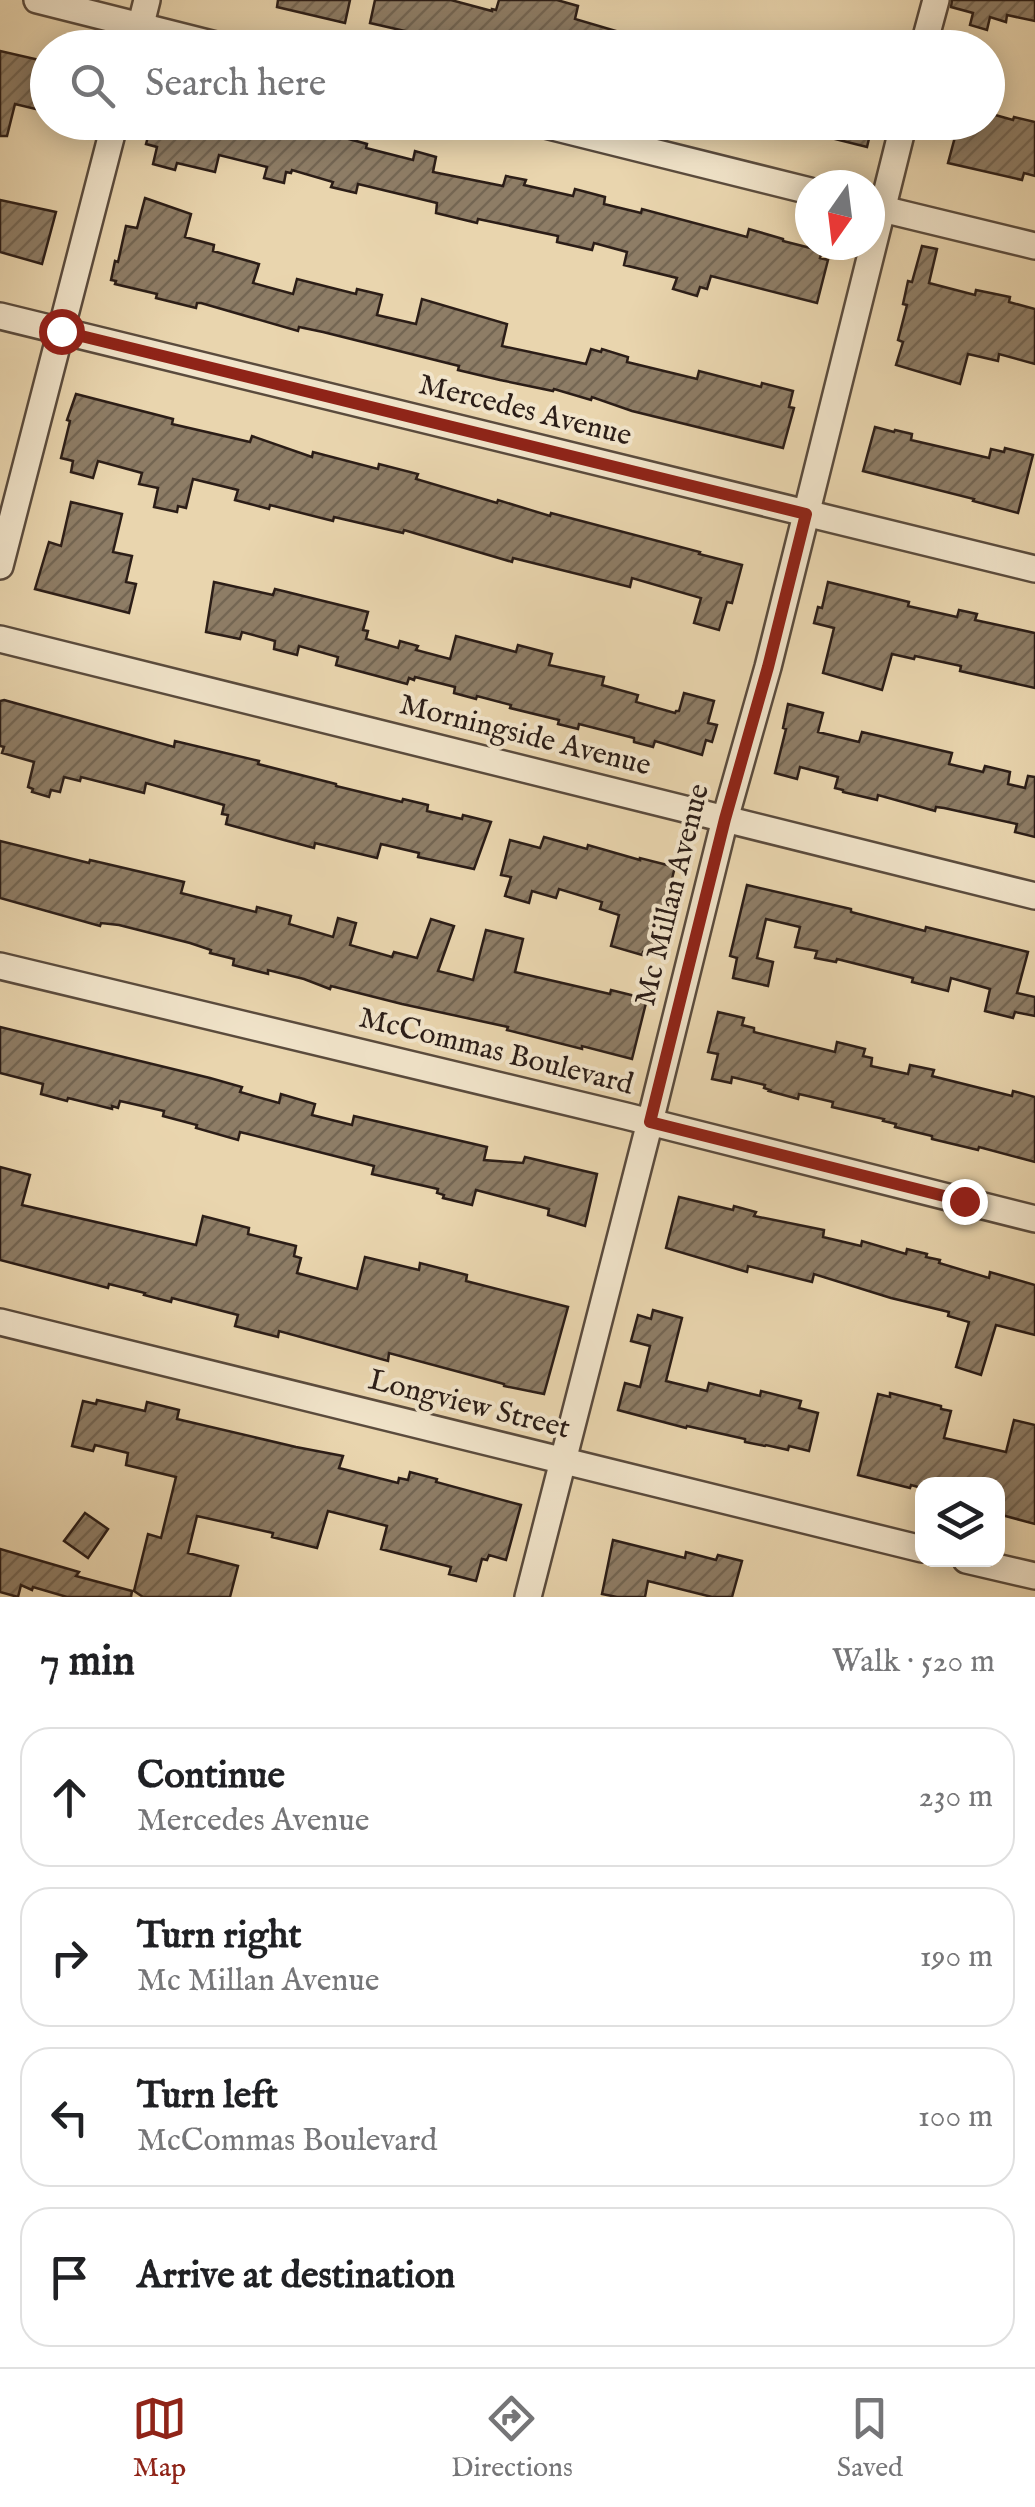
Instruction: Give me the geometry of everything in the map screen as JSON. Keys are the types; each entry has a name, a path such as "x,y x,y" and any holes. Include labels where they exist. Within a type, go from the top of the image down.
{"street":[{"path":"36,0 119,30"},
{"path":"140,30 147,0"},
{"path":"928,30 936,0"},
{"path":"0,566 111,140"},
{"path":"605,140 795,187"},
{"name":"Mc Millan Avenue","path":"885,180 898,140"},
{"path":"885,209 1035,246"},
{"name":"Mc Millan Avenue","path":"528,1597 725,819 768,667 864,260"},
{"name":"Mercedes Avenue","path":"0,316 1035,569"},
{"name":"Morningside Avenue","path":"0,639 1035,896"},
{"name":"McCommas Boulevard","path":"0,966 1035,1219"},
{"name":"Longview Street","path":"0,1322 915,1547"},
{"path":"996,1567 1035,1576"}],"building":[{"path":"278,0 350,0 345,23 277,7"},
{"path":"375,0 451,0 492,11 499,0 557,0 578,6 575,19 612,30 401,30 370,23"},
{"path":"952,0 1035,0 1035,21 1007,15 1006,22 990,17 987,30 970,25 973,13 951,7"},
{"path":"0,51 30,58 30,108 15,104 7,136 0,136"},
{"path":"1005,118 1035,122 1035,176 1024,173 1022,180 948,163 954,140 1005,140"},
{"path":"147,140 352,140 367,144 366,148 413,160 415,151 436,157 433,172 503,186 506,176 526,180 524,185 573,196 575,189 605,197 604,204 641,213 642,209 747,237 749,229 783,239 795,244 795,260 828,260 817,303 711,276 707,289 700,287 697,296 673,289 677,278 624,265 627,252 594,243 592,250 557,242 558,236 436,213 437,203 358,184 356,193 292,170 286,172 284,183 264,178 267,167 219,155 215,172 177,163 175,170 153,164 157,147 146,144"},
{"path":"839,140 869,140 867,147"},
{"path":"145,198 191,214 185,237 214,245 213,251 259,264 253,283 293,294 297,279 356,294 357,289 382,295 377,315 416,324 422,299 507,324 502,346 586,364 591,349 602,349 628,357 627,362 697,379 699,371 793,391 789,407 794,408 783,448 632,411 592,397 591,400 458,370 459,366 323,332 299,327 298,331 201,303 196,308 115,284 111,280 126,226 137,228"},
{"path":"0,200 56,212 42,264 0,252"},
{"path":"922,246 937,249 929,283 975,295 976,290 1010,297 1009,302 1035,309 1035,364 999,354 998,361 968,354 960,384 896,365 903,342 898,340 907,305 903,304 908,281 912,282"},
{"path":"76,394 173,419 172,424 250,442 252,436 312,457 313,452 378,469 379,464 418,474 416,479 497,503 498,500 550,516 551,513 742,565 732,603 727,602 719,630 694,623 701,598 632,578 630,587 513,558 512,562 404,530 403,533 334,517 333,521 270,505 269,509 235,500 238,490 193,479 186,508 178,506 177,512 154,507 158,488 139,484 142,473 98,461 93,478 71,472 73,461 61,458"},
{"path":"875,427 912,434 911,440 989,458 991,449 1004,452 1005,448 1033,455 1018,513 863,471"},
{"path":"71,502 122,514 113,552 132,556 126,582 136,584 129,613 35,589 49,542 61,546"},
{"path":"214,582 273,595 275,589 368,612 363,630 368,631 366,639 398,648 400,641 418,646 416,650 450,659 456,636 516,652 518,645 552,654 549,665 604,677 602,685 638,695 636,702 675,713 684,693 714,701 708,723 717,725 712,742 706,740 702,755 655,741 653,747 634,742 634,738 579,724 578,729 558,724 559,720 510,708 511,705 454,693 455,687 415,677 409,678 407,684 336,665 338,657 299,646 297,655 274,649 275,641 242,632 240,639 206,632"},
{"path":"828,582 957,617 959,610 977,614 975,620 1035,633 1035,688 960,671 961,666 892,654 882,690 823,673 834,628 814,623"},
{"path":"0,701 174,747 175,741 259,761 258,764 336,786 428,805 427,811 491,822 474,869 381,844 377,858 315,843 314,848 226,824 224,805 146,783 144,793 81,777 80,781 64,777 60,792 51,790 49,797 28,787 34,762 2,753"},
{"path":"788,704 823,713 818,732 859,742 862,732 952,753 949,764 983,772 985,766 1010,772 1008,784 1025,788 1028,776 1035,777 1035,837 1015,832 1017,824 944,808 936,807 935,811 878,795 877,800 843,792 835,788 838,777 800,767 797,779 775,773"},
{"path":"544,837 675,867 658,933 666,936 661,956 611,946 619,915 600,909 602,902 559,889 556,898 532,891 529,903 505,896 511,877 501,875 510,840 540,848"},
{"path":"0,841 184,882 181,893 256,912 257,907 291,916 289,924 333,937 338,918 356,923 350,945 392,957 394,952 417,958 431,919 454,926 438,971 473,980 486,930 523,939 515,972 647,999 632,1059 507,1030 508,1027 331,986 330,989 268,970 268,974 233,965 234,959 190,943 119,925 100,926 0,898"},
{"path":"747,885 925,931 926,927 1028,952 1017,993 1035,997 1035,1016 1015,1012 1013,1018 985,1011 990,989 951,978 948,991 837,959 836,962 815,958 817,951 795,947 800,927 766,919 757,958 773,962 768,986 733,978 737,958 730,956"},
{"path":"718,1012 744,1018 742,1025 754,1028 754,1032 835,1052 837,1042 865,1049 863,1056 872,1058 871,1066 908,1074 910,1065 934,1070 932,1076 1012,1096 1013,1091 1035,1097 1035,1162 932,1139 895,1127 896,1124 884,1119 832,1107 833,1102 799,1094 798,1099 732,1077 731,1083 712,1079 718,1054 708,1052"},
{"path":"0,1027 210,1078 279,1103 281,1094 315,1104 312,1115 352,1125 354,1116 487,1147 484,1160 523,1163 525,1157 597,1174 585,1226 548,1215 549,1209 476,1190 472,1205 443,1198 438,1189 372,1174 374,1166 240,1132 238,1140 163,1116 164,1111 120,1101 118,1108 112,1109 41,1094 43,1084 0,1073"},
{"path":"0,1167 30,1175 22,1205 196,1245 203,1216 249,1228 248,1234 296,1246 294,1256 301,1258 297,1273 357,1289 365,1257 419,1270 420,1263 467,1275 466,1281 568,1307 544,1394 389,1353 388,1361 279,1331 278,1337 235,1326 238,1315 0,1260"},
{"path":"679,1197 733,1210 734,1206 756,1212 754,1216 824,1230 823,1237 861,1246 862,1241 906,1254 907,1249 989,1278 990,1272 1035,1285 1035,1335 996,1325 981,1375 956,1367 969,1322 948,1316 949,1312 814,1274 812,1282 748,1266 747,1272 666,1248"},
{"path":"653,1310 682,1318 666,1381 707,1391 709,1383 801,1401 799,1408 818,1413 809,1451 745,1442 618,1410 625,1383 640,1387 650,1346 631,1341 638,1315 651,1319"},
{"path":"890,1393 951,1411 944,1438 1006,1452 1014,1420 1035,1425 1035,1524 1005,1516 1005,1477 915,1477 915,1486 910,1488 858,1475 878,1394 890,1397"},
{"path":"97,1400 145,1411 147,1402 179,1410 177,1419 343,1456 339,1468 398,1483 399,1478 408,1480 410,1472 521,1505 506,1560 489,1555 487,1560 482,1559 476,1581 449,1574 451,1567 381,1549 387,1526 328,1511 317,1548 272,1537 273,1533 197,1516 188,1553 238,1566 230,1597 143,1597 134,1591 148,1534 161,1538 176,1477 126,1465 128,1453 95,1445 93,1451 72,1446 83,1401 96,1404"},
{"path":"85,1513 108,1529 88,1558 64,1541"},
{"path":"613,1540 685,1558 686,1552 716,1560 718,1555 742,1561 732,1597 712,1597 648,1581 645,1597 602,1594"},
{"path":"0,1549 132,1591 131,1597 67,1597 21,1585 18,1597 0,1592"}],"route":[{"path":"61,331 806,514 650,1122 964,1201"}]}
